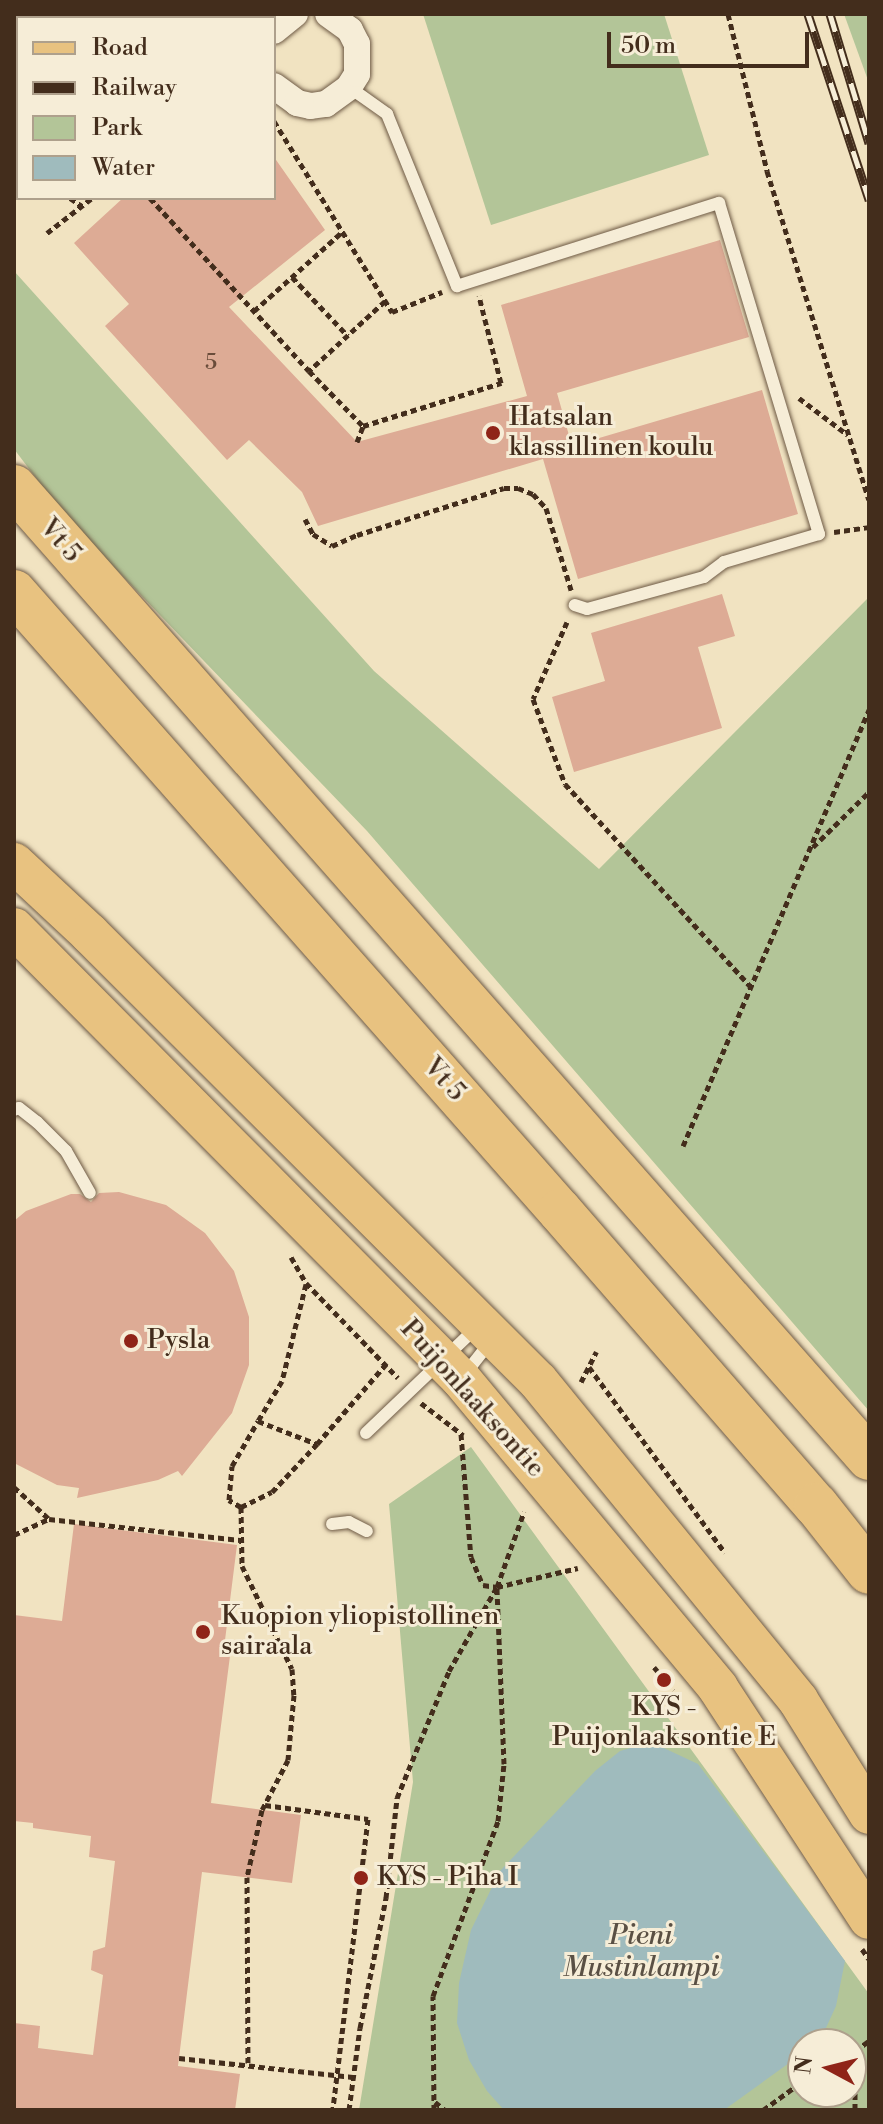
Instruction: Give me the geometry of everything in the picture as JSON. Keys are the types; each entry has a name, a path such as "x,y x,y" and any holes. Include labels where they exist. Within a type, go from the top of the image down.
{"highway":[{"name":"Vt 5","path":"14,487 869,1458"},
{"name":"Vt 5","path":"14,592 581,1234 816,1505 869,1572"}],"main road":[{"path":"14,863 489,1329 538,1381 798,1700 869,1814"},
{"name":"Puijonlaaksontie","path":"14,928 451,1370 718,1688 869,1919"}],"street":[{"path":"276,87 297,103 311,106 326,104 349,87 360,59 357,44 350,30 328,14"}],"lane":[{"path":"349,87 387,114 457,286 719,203 775,380 819,534 724,562 704,577 587,609 575,605"},
{"path":"14,1110 19,1108 37,1122 66,1151 90,1193"},
{"path":"451,1370 489,1329"},
{"path":"366,1433 451,1370 489,1329"},
{"path":"332,1524 349,1522 367,1531"}],"path":[{"path":"728,14 767,171 869,500"},
{"path":"276,124 392,312 457,286"},
{"path":"73,200 82,206"},
{"path":"47,233 90,200"},
{"path":"152,200 363,426"},
{"path":"254,311 342,232"},
{"path":"292,277 348,336"},
{"path":"363,426 501,383 475,280"},
{"path":"309,371 385,301"},
{"path":"775,380 849,436"},
{"path":"357,442 363,426"},
{"path":"305,519 313,534 332,546 357,535 504,488 518,488 533,494 546,508 575,605 533,699 565,784 751,987"},
{"path":"819,534 869,527"},
{"path":"683,1146 869,709"},
{"path":"809,850 869,792"},
{"path":"241,1507 229,1500 232,1466 282,1381 306,1283"},
{"path":"581,1383 596,1352"},
{"path":"241,1507 272,1492 387,1363"},
{"path":"258,1421 317,1444"},
{"path":"461,1434 471,1557 483,1585 497,1587 585,1567"},
{"path":"14,1487 49,1519"},
{"path":"241,1507 242,1566 292,1669 294,1695 288,1760 265,1805 247,1877 248,2063"},
{"path":"349,2110 386,1898 397,1798 449,1671 497,1587 524,1512"},
{"path":"14,1535 49,1519 240,1540"},
{"path":"434,2110 433,1996 498,1821 504,1764 497,1587"},
{"path":"265,1805 368,1819 333,2110"},
{"path":"179,2058 248,2063 353,2077"},
{"path":"763,2110 787,2093"},
{"path":"435,2102 445,2110"}],"green space":[{"path":"14,14 227,14 16,16 16,146"},
{"path":"423,14 664,14 709,155 491,225"},
{"path":"844,14 869,14 869,83"},
{"path":"14,271 374,671 599,869 869,597 869,1411 367,831 65,516 14,449"},
{"path":"471,1447 869,1994 869,2110 359,2110 413,1782 389,1504"}],"water":[{"name":"Pieni Mustinlampi","path":"651,1742 698,1764 845,1961 836,2006 826,2028 787,2028 787,2065 724,2110 504,2110 487,2091 469,2060 457,2023 459,1983 471,1930 500,1871 595,1771 620,1751"}],"building":[{"path":"276,160 325,230 229,307 357,442 527,396 501,305 720,240 749,337 557,393 572,446 762,390 798,514 578,579 543,459 318,526 302,492 249,440 227,460 105,326 129,304 74,243 121,200 276,200"},
{"path":"722,594 735,636 698,647 722,728 574,772 552,697 605,681 591,633"},
{"name":"Pysla","path":"119,1192 166,1205 205,1233 234,1271 249,1317 249,1365 232,1413 182,1476 178,1471 158,1480 77,1498 79,1488 57,1485 14,1463 14,1221 26,1211 71,1194 80,1194 91,1202 99,1193"},
{"path":"74,1524 237,1545 223,1656 230,1656 211,1803 301,1815 292,1883 202,1872 178,2066 240,2074 235,2110 14,2110 14,2023 40,2026 38,2048 93,2055 103,1975 91,1970 93,1951 105,1947 115,1861 89,1857 91,1836 33,1828 33,1823 14,1821 14,1615 62,1621"}],"railway":[{"path":"808,14 869,200"},
{"path":"830,14 869,143"}],"place":[{"name":"Hatsalan klassillinen koulu","path":"493,433"},
{"name":"Pysla","path":"131,1341"},
{"name":"Kuopion yliopistollinen sairaala","path":"203,1632"},
{"name":"KYS - Puijonlaaksontie E","path":"664,1680"},
{"name":"KYS - Piha I","path":"361,1878"}]}
